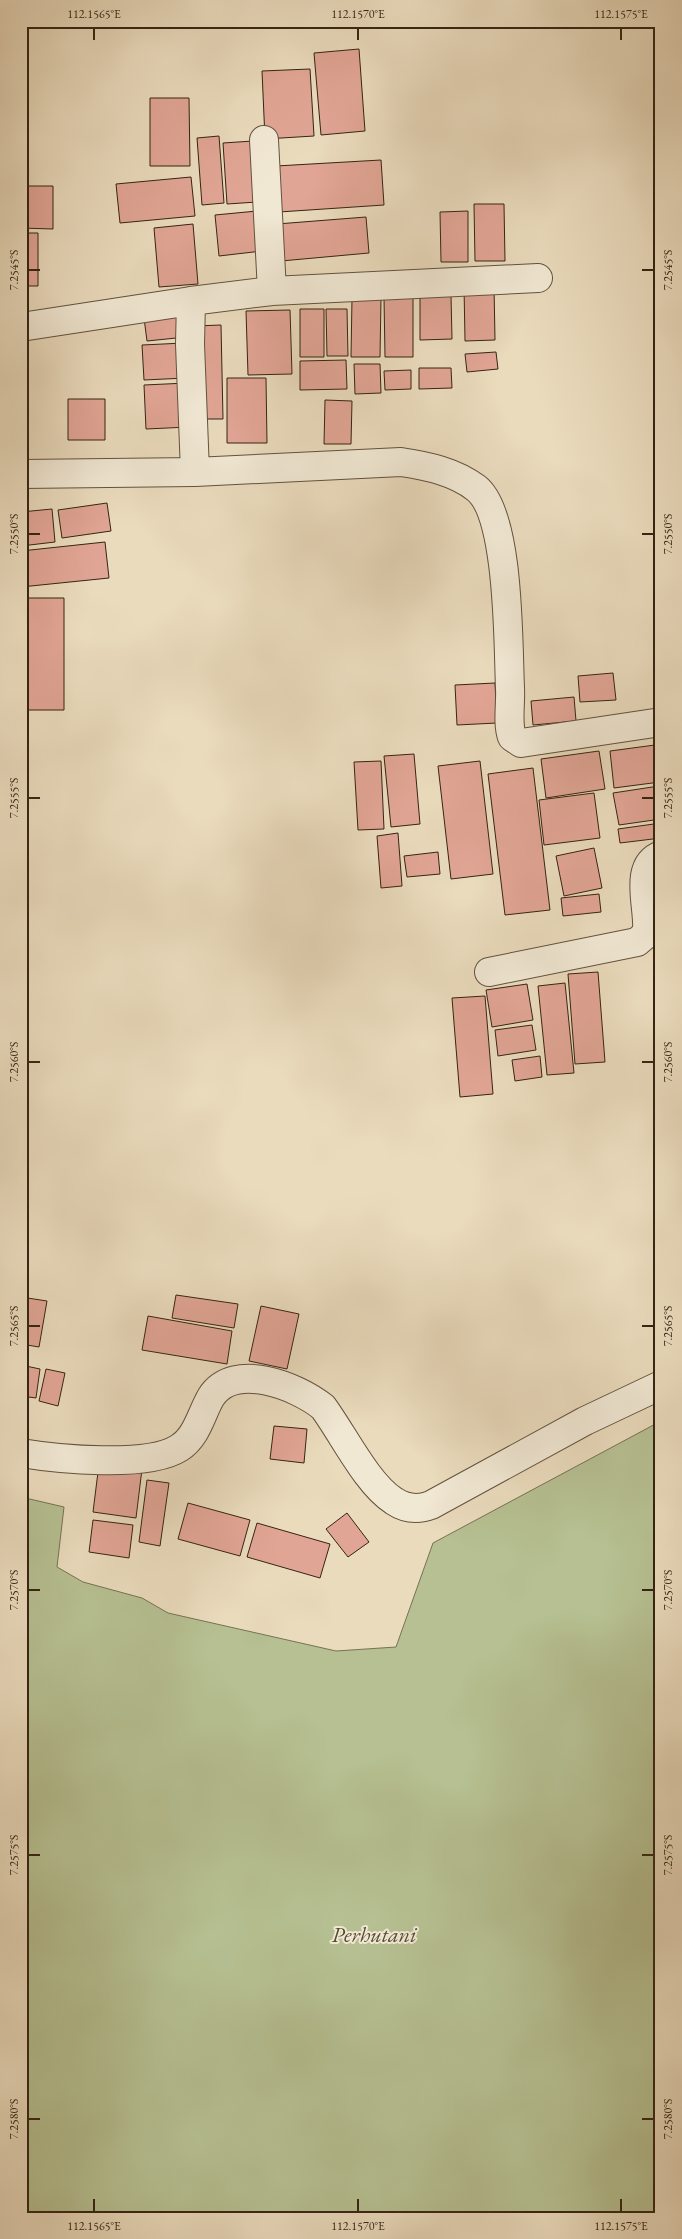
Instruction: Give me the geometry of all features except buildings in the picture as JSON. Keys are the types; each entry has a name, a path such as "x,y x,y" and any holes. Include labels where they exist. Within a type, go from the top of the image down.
{"street":[{"path":"264,140 272,291"},
{"path":"21,327 272,291 538,278"},
{"path":"191,302 190,344 194,472"},
{"path":"21,474 140,471 194,472 401,462 425,466 453,475 477,489 489,503 496,519 504,577 510,734 515,741 521,743 540,741 661,722"},
{"path":"489,972 637,942 644,936 647,930 644,875 651,860 661,855"},
{"path":"21,1453 78,1459 121,1459 166,1454 179,1448 188,1440 196,1430 212,1396 222,1386 234,1379 254,1379 280,1384 312,1398 323,1407 378,1486 393,1501 419,1510 585,1421 661,1385"}],"green space":[{"name":"Perhutani","path":"661,1421 661,2218 21,2218 21,1497 64,1507 57,1567 83,1582 142,1598 168,1613 336,1651 396,1647 433,1543"}]}
